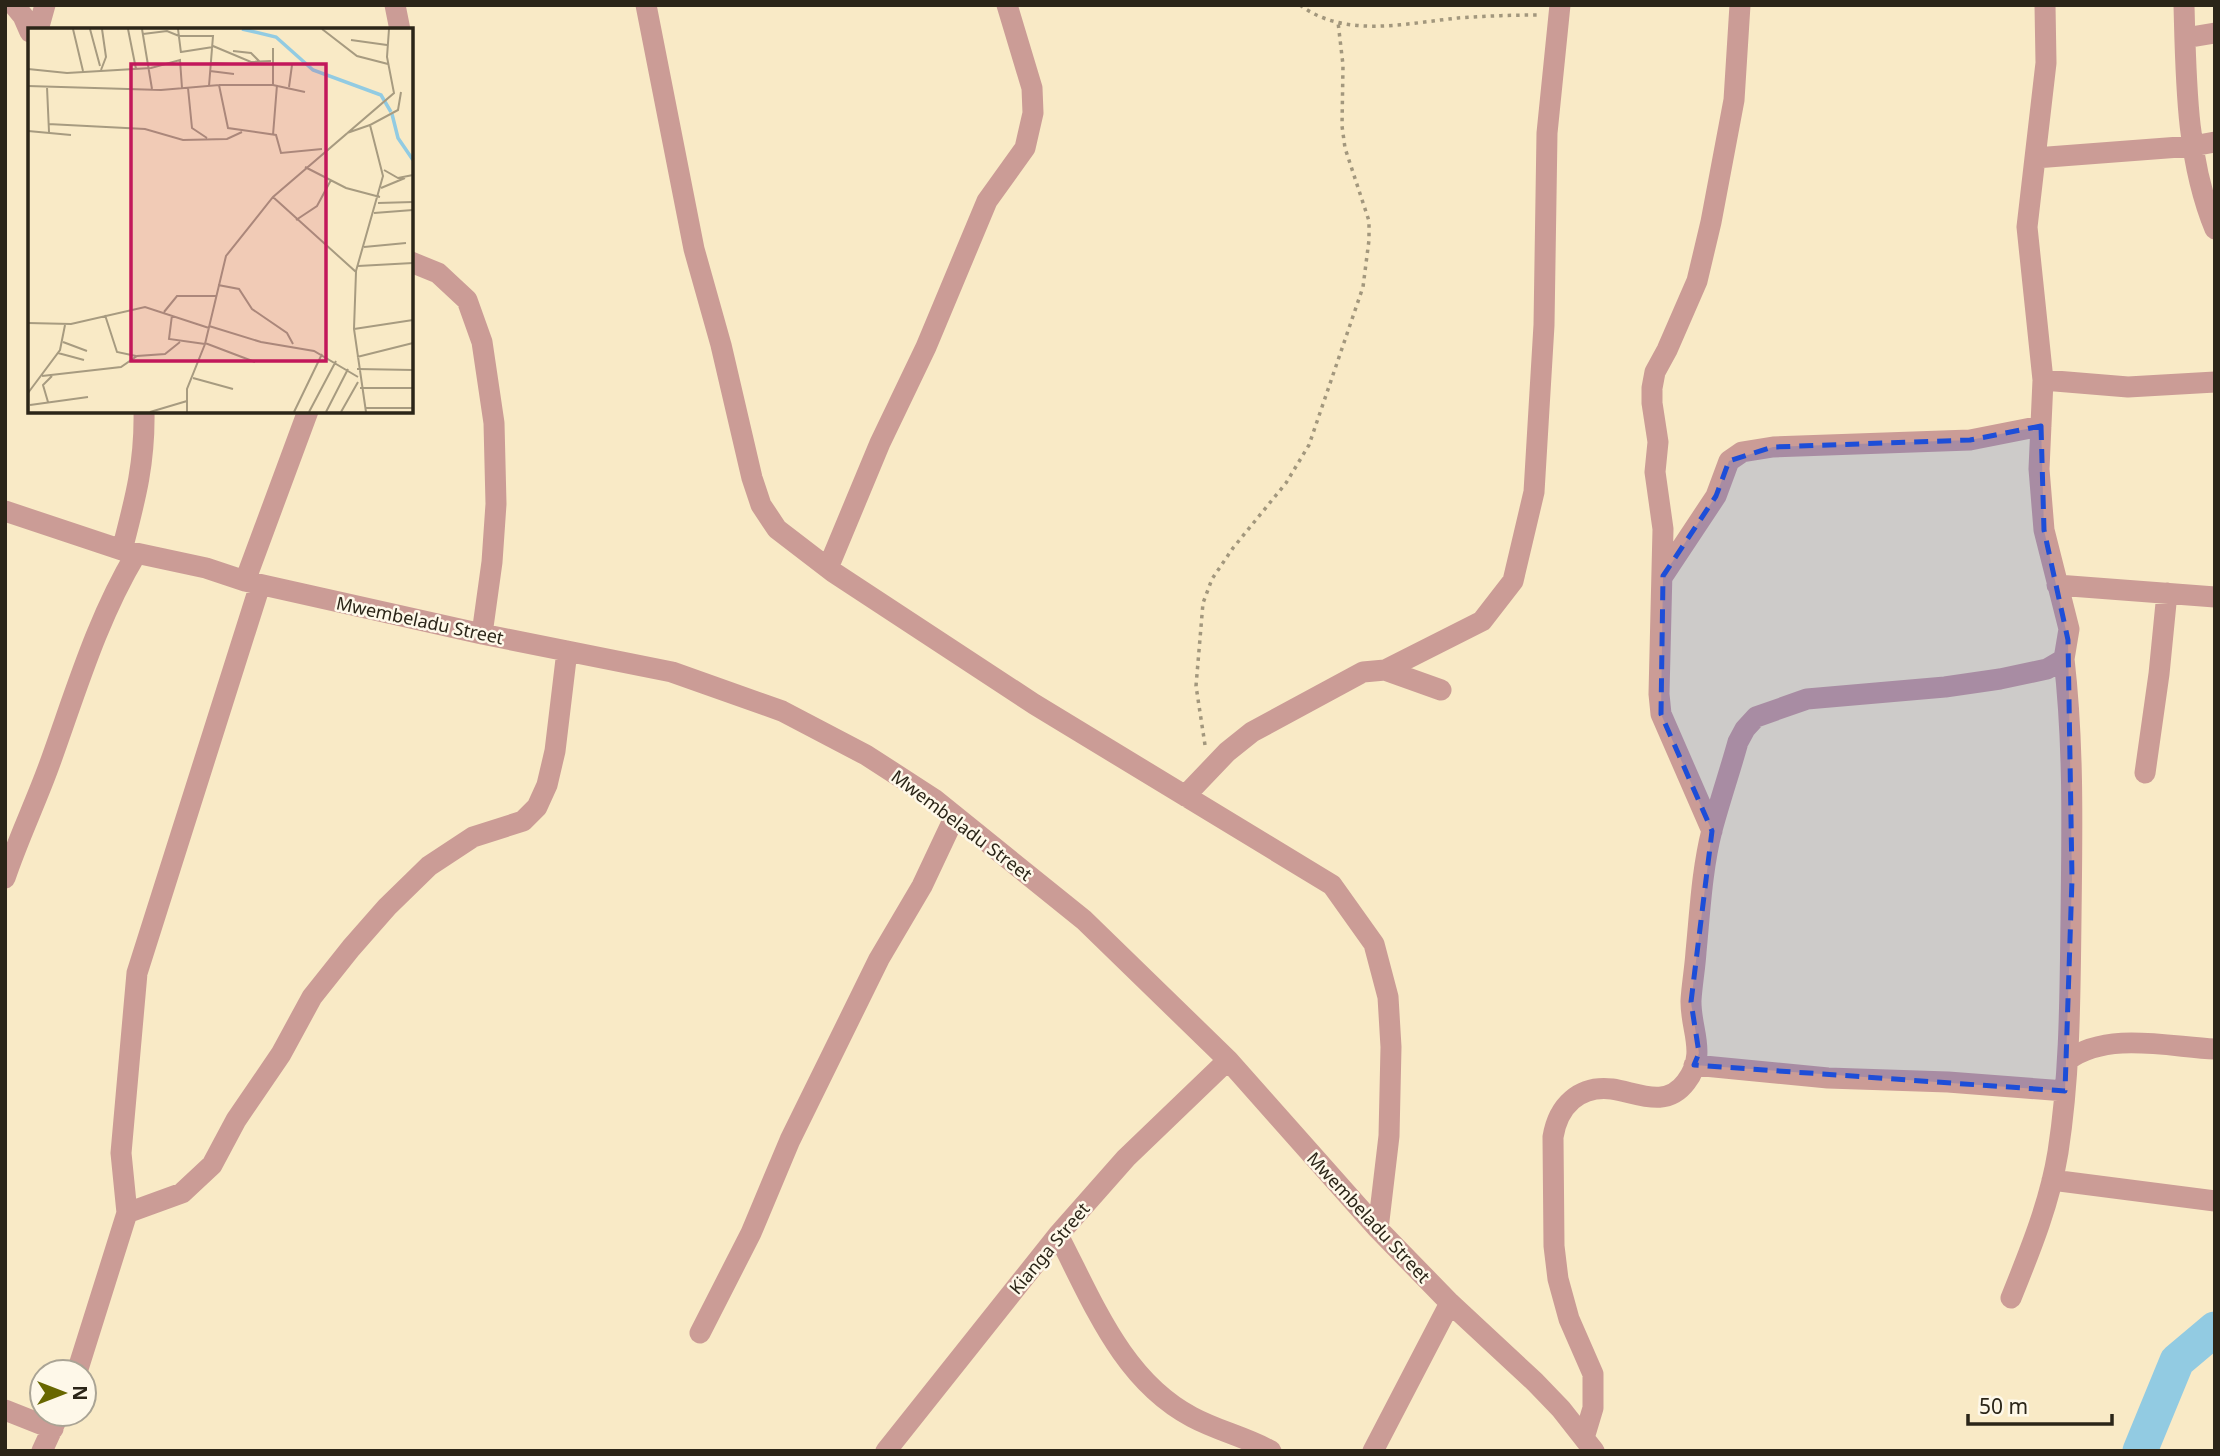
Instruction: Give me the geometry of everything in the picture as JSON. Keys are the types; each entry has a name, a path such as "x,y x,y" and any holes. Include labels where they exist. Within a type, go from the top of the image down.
{"street":[{"path":"14,5 28,28"},
{"path":"39,28 45,5"},
{"path":"396,5 400,28"},
{"path":"646,5 694,249 761,505 777,529 828,568 1034,704 1332,885 1374,944 1388,997 1391,1047 1389,1136 1378,1229"},
{"path":"828,568 880,443 926,346 988,201 1025,148 1033,113 1032,88 1007,5"},
{"path":"1712,831 1661,714 1659,694 1664,528 1655,472 1658,442 1652,388 1655,372 1697,281 1711,222 1734,100 1740,5"},
{"path":"2011,1298 2032,1244 2058,1153 2071,1009 2072,758 2064,659 2069,629 2044,530 2039,469 2043,380 2027,227 2046,63 2045,5"},
{"path":"2184,5 2193,146 2201,187 2215,229"},
{"path":"1185,796 1252,732 1363,673 1385,670 1482,621 1513,581 1534,492 1544,325 1547,133 1559,10"},
{"path":"2185,38 2215,33"},
{"path":"2035,158 2215,142"},
{"path":"413,263 438,273 467,300 482,342 494,423 496,504 492,562 482,634"},
{"path":"2043,380 2128,387 2215,382"},
{"path":"5,878 48,768 85,659 119,583 129,552 142,474 144,413"},
{"path":"81,1358 127,1213 121,1153 137,973 252,583 307,413"},
{"path":"1663,576 1716,496 1728,461 1742,452 1773,447 1970,440 2041,426"},
{"name":"Mwembeladu Street","path":"5,511 129,552 206,568 252,583 482,634 672,672 782,710 866,755 934,799 1084,920 1228,1059 1378,1229 1450,1303 1535,1382 1589,1444"},
{"path":"2057,585 2215,597"},
{"path":"2145,773 2167,593"},
{"path":"127,1213 182,1193 212,1165 236,1120 282,1054 312,997 387,907 429,866 473,837 523,821 537,807 547,785 555,751 567,651"},
{"path":"1589,1444 1593,1374 1569,1319 1558,1279 1554,1246 1553,1137 1556,1121 1565,1104 1584,1092 1610,1089 1660,1098 1670,1095 1687,1081 1699,1053 1691,1002 1700,902 1712,831 1738,742 1745,729 1756,717 1807,699 1945,687 2000,679 2047,669 2064,659"},
{"path":"1385,670 1441,690"},
{"path":"700,1333 751,1233 790,1140 861,995 922,886 955,816"},
{"path":"2068,1060 2091,1048 2112,1044 2215,1049"},
{"name":"Kianga Street","path":"886,1451 1058,1235 1126,1158 1228,1059"},
{"path":"1694,1065 1828,1078 1948,1082 2065,1091"},
{"path":"2052,1180 2215,1201"},
{"path":"1058,1235 1116,1346 1135,1373 1157,1393 1192,1417 1271,1451"},
{"path":"1373,1451 1450,1303"},
{"path":"5,1410 28,1415"},
{"path":"42,1451 53,1428"}],"path":[{"path":"1300,5 1327,20 1376,26 1559,10"},
{"path":"1212,768 1203,736 1196,686 1203,603 1212,579 1233,548 1286,483 1309,445 1351,328 1367,266 1368,221 1345,148 1342,126 1343,65 1338,22"}],"highlighted area":[{"path":"2041,426 2044,530 2068,640 2072,879 2065,1091 1694,1065 1699,1053 1691,1002 1712,831 1661,714 1663,576 1716,496 1729,461 1773,447 1970,440"}],"waterway":[{"path":"2140,1451 2177,1361 2215,1329"}]}
